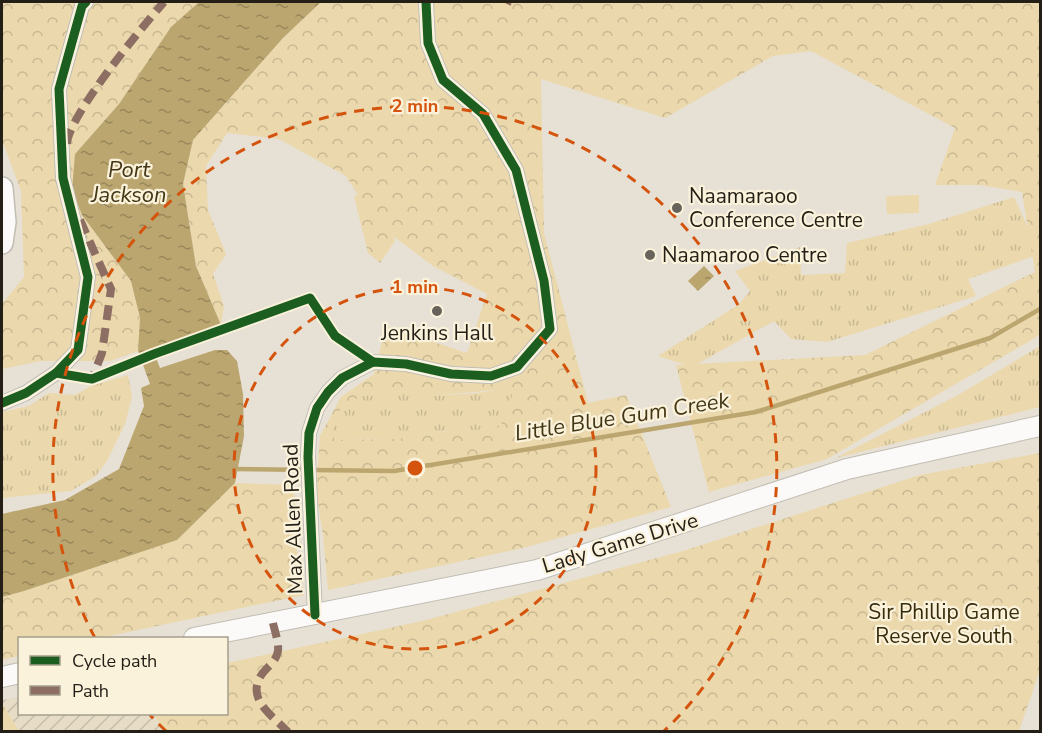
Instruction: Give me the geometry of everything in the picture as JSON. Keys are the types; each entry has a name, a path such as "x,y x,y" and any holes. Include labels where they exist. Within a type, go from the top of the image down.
{"main road":[{"path":"2,188 5,222 2,243"},
{"name":"Lady Game Drive","path":"204,637 537,570 847,469 1041,426"},
{"path":"2,677 18,673"}],"street":[{"path":"2,403 26,393 57,373 78,350 88,277 63,178 59,89 82,6 86,2"},
{"name":"Max Allen Road","path":"315,615 309,494 309,432 317,408 328,393 342,378 373,362 406,364 451,374 491,376 517,367 550,329 544,281 516,170 483,114 443,80 428,43 426,2"}],"shaded area":[{"path":"18,697 18,715 154,715 167,731 19,731 2,700"}],"green space":[{"path":"2,2 199,2 171,27 119,104 75,154 82,215 131,281 140,318 138,351 110,361 41,361 2,369 2,304 24,277 21,191 2,140"},
{"path":"321,2 1040,2 1040,335 827,459 709,492 676,365 865,355 1035,272 1022,192 980,185 935,185 955,128 811,51 773,56 665,118 541,79 544,233 588,403 626,395 671,507 523,548 328,590 316,489 320,436 341,397 374,374 386,326 467,353 487,294 433,266 393,236 395,241 380,263 368,253 354,196 358,195 346,176 279,139 227,133 206,166 208,210 226,254 213,274 224,306 221,325 196,266 183,184 193,140 283,38","holes":["515,388 501,425 478,430 432,432 398,439 334,440 334,427 342,405 363,396 405,391 432,396"]},
{"path":"919,195 919,213 887,214 886,196"},
{"path":"1014,197 1040,254 968,279 976,296 827,342 791,339 774,321 692,367 658,356 738,305 750,291 735,271 800,247 801,275 845,273 847,243 929,224"},
{"path":"1040,346 1040,407 836,458 958,395"},
{"path":"128,375 132,397 125,424 107,461 96,476 71,491 2,498 2,412 29,406 49,393 75,395 91,386"},
{"path":"516,387 502,425 478,430 432,432 398,439 334,440 334,427 342,405 363,396 405,391 432,396 477,393"},
{"name":"Sir Phillip Game Reserve South","path":"1040,453 1040,670 1019,731 167,732 154,715 228,715 228,663 422,621 683,551 920,475"},
{"path":"235,483 292,485 299,515 297,551 304,595 105,637 18,637 18,656 2,660 2,597 177,540"},
{"path":"2,703 19,731 2,731"}],"water":[{"name":"Port Jackson","path":"199,2 321,2 283,38 193,140 183,184 196,266 221,325 153,350 160,368 215,350 227,350 237,361 243,394 244,436 235,483 177,540 2,597 2,514 65,500 119,469 144,406 141,388 150,384 138,351 140,318 131,281 82,215 72,190 75,154 119,104 171,27"},
{"path":"704,266 714,276 698,291 688,281"}],"waterway":[{"name":"Little Blue Gum Creek","path":"233,469 394,471 756,412 990,338 1040,309"}],"marked path":[{"path":"67,144 80,113 93,93 124,50 164,2"},
{"path":"80,220 111,289 102,353 92,379"},
{"path":"273,623 278,651 274,661 262,674 257,691 268,713 288,732"}],"cycle path":[{"path":"2,403 26,393 56,373 78,350 88,277 63,178 59,89 82,6 86,2"},
{"path":"315,615 309,433 317,408 328,392 342,378 373,362 406,364 451,374 491,376 517,367 550,329 544,281 516,170 483,114 443,80 428,43 426,2"},
{"path":"56,373 92,379 154,354 310,298 335,336 373,362"}],"place":[{"name":"Naamaraoo Conference Centre","path":"677,208"},
{"name":"Naamaroo Centre","path":"650,255"},
{"name":"Jenkins Hall","path":"437,311"}]}
